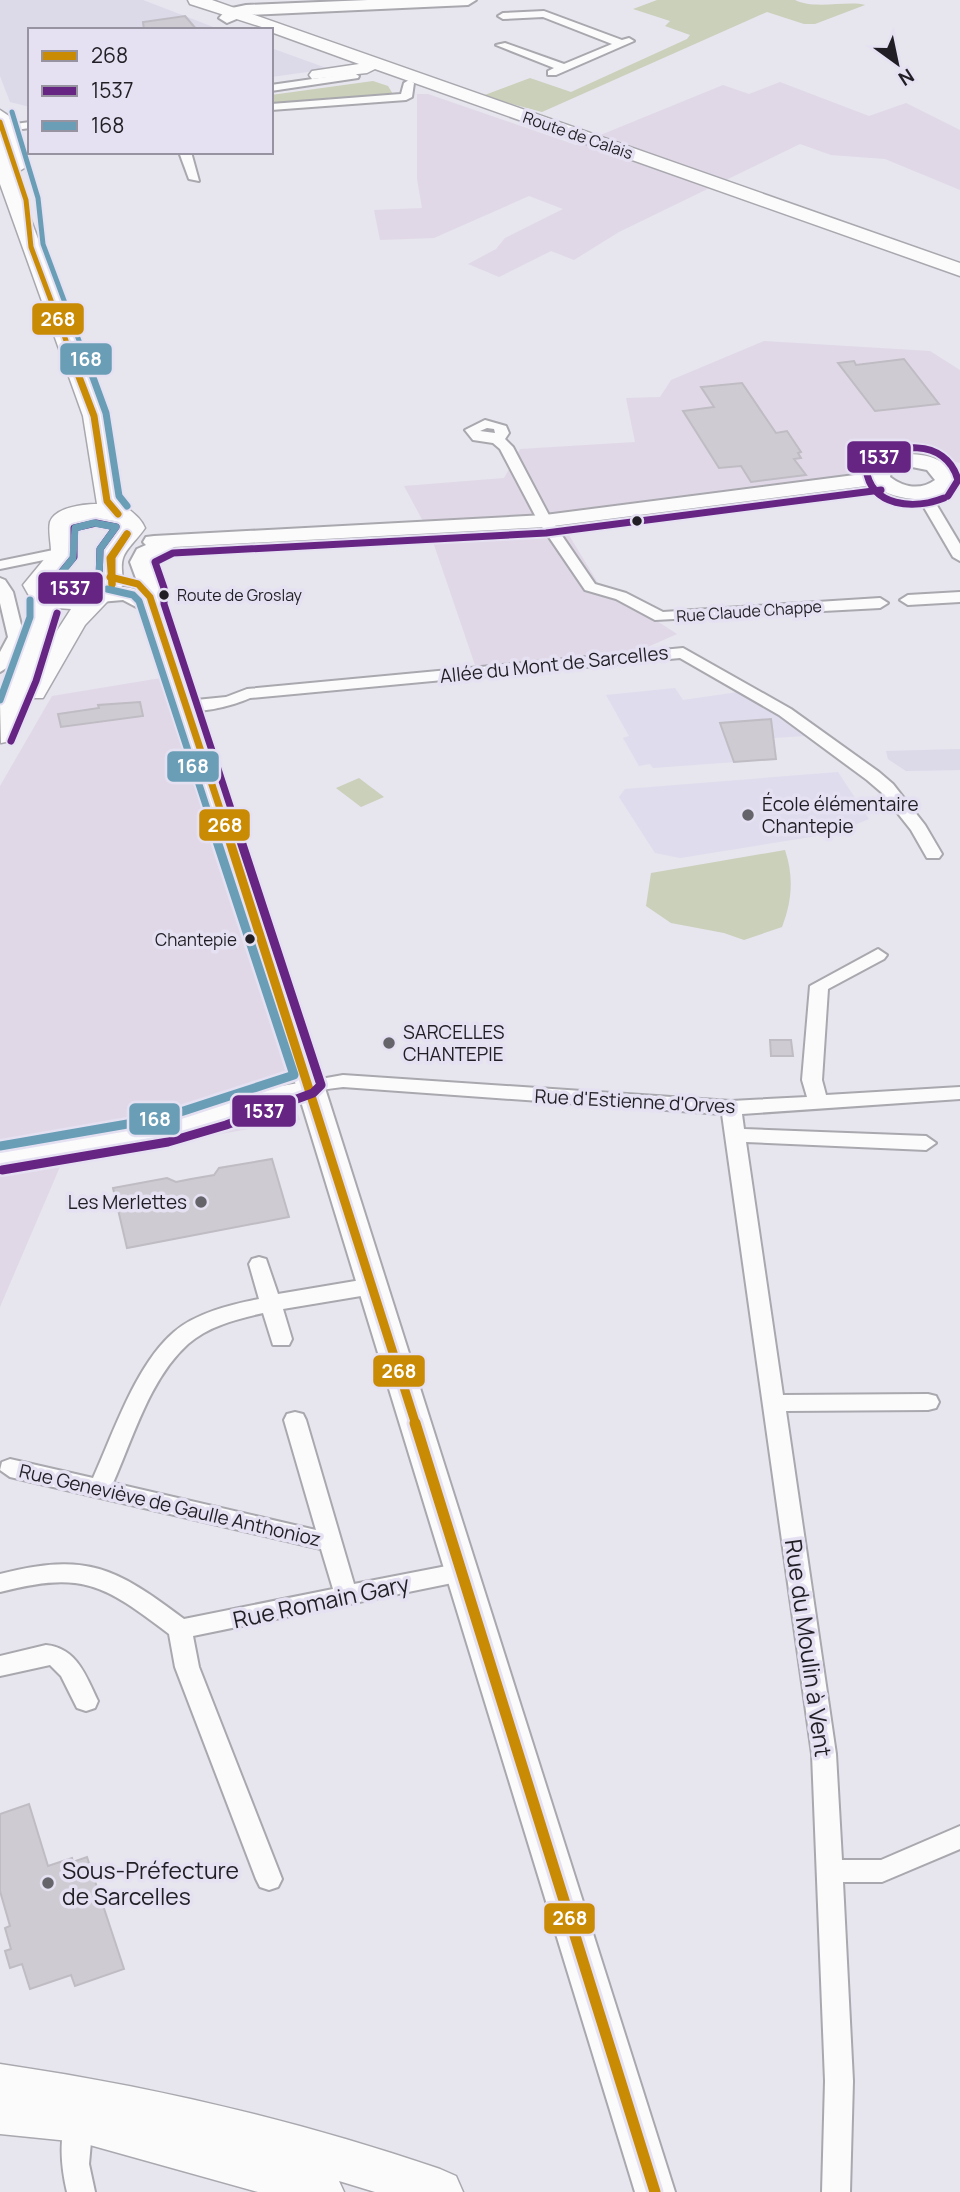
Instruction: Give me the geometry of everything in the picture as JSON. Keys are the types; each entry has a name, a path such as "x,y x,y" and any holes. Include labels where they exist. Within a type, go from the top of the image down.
{"main road":[{"name":"Route de Calais","path":"175,0 229,15 263,28"},
{"name":"Route de Calais","path":"196,0 255,28"},
{"path":"229,15 308,4 468,0"},
{"name":"Route de Calais","path":"273,32 371,70 407,90 960,277"},
{"name":"Route de Calais","path":"273,35 960,270"},
{"path":"318,75 334,65 332,56"},
{"path":"318,75 371,70"},
{"path":"24,249 26,200 1,122 28,120"},
{"path":"0,149 24,249 77,421 82,450 79,497 61,525 65,540 63,552 43,586 45,606 42,620 1,736"},
{"path":"0,204 24,249 94,416 107,501 144,534 170,541"},
{"path":"3,233 24,249"},
{"path":"111,552 170,541 545,521 879,478 900,491 922,492 940,487 952,472 924,461 905,460 881,468 879,478"},
{"path":"79,497 95,511 125,519"},
{"path":"1,736 32,696 74,621 102,590 111,552 125,519"},
{"path":"170,541 149,550 143,557 142,565 152,600 373,1286 462,1572 645,2184"},
{"path":"43,586 65,601 102,590 152,600"},
{"path":"0,2085 110,2100 204,2120 336,2157 440,2192"},
{"path":"0,2112 79,2120 253,2168 321,2192"}],"street":[{"path":"503,16 534,13 622,44"},
{"path":"552,73 635,38"},
{"path":"501,45 564,68"},
{"path":"273,88 371,70"},
{"path":"273,82 318,75"},
{"path":"273,107 407,90"},
{"path":"186,154 195,179"},
{"name":"Rue Claude Chappe","path":"497,439 506,447 545,521 590,587 621,596 660,617 880,603"},
{"path":"922,492 960,557"},
{"path":"0,566 63,552"},
{"path":"0,566 24,566 43,586"},
{"path":"0,583 5,592 16,637 0,667"},
{"path":"908,600 960,597"},
{"name":"Allée du Mont de Sarcelles","path":"186,706 229,702 247,694 678,652 785,712 873,776 887,788 919,829 933,854"},
{"path":"818,1100 813,1080 819,986 878,955"},
{"name":"Rue d'Estienne d'Orves","path":"0,1158 165,1130 222,1114 309,1082 342,1081 732,1108 818,1100 960,1093"},
{"name":"Rue du Moulin à Vent","path":"732,1108 824,1754 832,1871 839,2081 836,2192"},
{"path":"736,1135 926,1143"},
{"path":"259,1264 281,1339"},
{"path":"100,1488 158,1370 180,1338 210,1320 271,1305 373,1286"},
{"path":"774,1403 928,1402"},
{"path":"295,1420 346,1595"},
{"name":"Rue Geneviève de Gaulle Anthonioz","path":"10,1468 330,1542"},
{"path":"0,1583 53,1570 98,1574 180,1629 187,1667 269,1879"},
{"name":"Rue Romain Gary","path":"180,1629 462,1572"},
{"path":"0,1667 43,1655 60,1656 68,1663 86,1700"},
{"path":"832,1871 882,1871 960,1837"},
{"path":"79,2120 75,2164 81,2192"}],"shaded area":[{"path":"0,0 143,0 216,28 28,28 28,106 10,102 0,76"},
{"path":"273,49 329,69 273,77"},
{"path":"780,82 869,116 906,103 960,130 960,190 885,159 831,155 800,144 619,232 574,260 551,251 499,277 468,264 496,249 505,238 563,209 529,196 434,238 380,240 374,210 422,208 417,179 417,94 428,94 576,145 723,85 749,94"},
{"path":"764,341 930,351 960,370 960,463 923,455 884,458 861,473 564,527 598,583 677,634 625,657 476,668 431,536 404,486 504,478 520,449 635,442 626,398 660,397 671,380"},
{"path":"167,677 300,1120 62,1162 0,1307 0,786 52,696"},
{"path":"675,688 683,700 738,692 804,732 805,736 774,738 776,759 653,768 650,764 639,766 623,738 629,736 606,695"},
{"path":"960,749 960,770 906,771 888,759 886,751"},
{"name":"École élémentaire Chantepie","path":"838,772 869,819 835,833 680,858 655,853 619,797 625,789"}],"green space":[{"path":"657,0 795,0 821,5 865,5 815,24 804,24 767,12 542,112 482,96 530,78 571,92 687,39 690,35 665,26 670,21 633,9"},
{"path":"373,81 388,86 394,96 273,106 273,95"},
{"path":"359,778 384,797 361,807 336,788"},
{"path":"785,850 791,889 782,927 744,940 724,933 671,923 646,906 651,873"}],"building":[{"path":"185,16 195,28 144,28 143,22"},
{"path":"904,359 939,404 875,411 838,363 854,361 856,365"},
{"path":"742,383 776,433 787,431 801,452 798,453 801,458 794,459 806,475 751,482 741,466 719,468 683,411 714,407 701,387"},
{"path":"140,702 143,716 61,727 58,714 99,708 98,705"},
{"path":"771,719 776,759 734,762 720,723"},
{"path":"770,1040 791,1040 793,1056 771,1056"},
{"name":"Les Merlettes","path":"272,1159 289,1217 127,1248 113,1188 167,1178 176,1182 214,1175 219,1168"},
{"name":"Sous-Préfecture de Sarcelles","path":"29,1804 48,1866 72,1858 73,1862 87,1857 124,1969 75,1986 71,1975 30,1989 22,1964 10,1968 5,1951 11,1949 5,1928 10,1926 0,1891 0,1814"}],"transit line":[{"name":"168","path":"12,112 38,198 43,244 106,413 119,496 127,506"},
{"name":"268","path":"0,122 26,200 31,247 94,416 107,501 118,514"},
{"name":"1537","path":"944,498 921,505 895,503 874,491 868,481 866,469 875,459 902,448 933,450 945,456 954,466 958,480 948,496"},
{"name":"1537","path":"2,1170 168,1142 226,1125 313,1093 321,1085 164,604 164,588 155,562 173,553 546,533 881,490"},
{"name":"168","path":"94,523 116,527 100,549 99,580 76,589 51,586 73,558 75,528 94,523"},
{"name":"1537","path":"96,523 116,527 100,549 99,581 78,589 50,586 74,557 74,528 96,523"},
{"name":"268","path":"112,584 112,557 117,545 127,534"},
{"name":"268","path":"112,584 110,558 127,534"},
{"name":"268","path":"110,577 138,584 150,597 309,1082 655,2192"},
{"name":"168","path":"0,1146 162,1118 218,1102 294,1075 139,601 133,595 107,589"},
{"name":"168","path":"0,700 30,617 30,600"},
{"name":"1537","path":"11,741 36,681 57,613"}],"place":[{"name":"Route de Groslay","path":"164,595"},
{"name":"École élémentaire Chantepie","path":"748,815"},
{"name":"Chantepie","path":"250,939"},
{"name":"SARCELLES CHANTEPIE","path":"389,1043"},
{"name":"Les Merlettes","path":"201,1202"},
{"name":"Sous-Préfecture de Sarcelles","path":"48,1883"}]}
